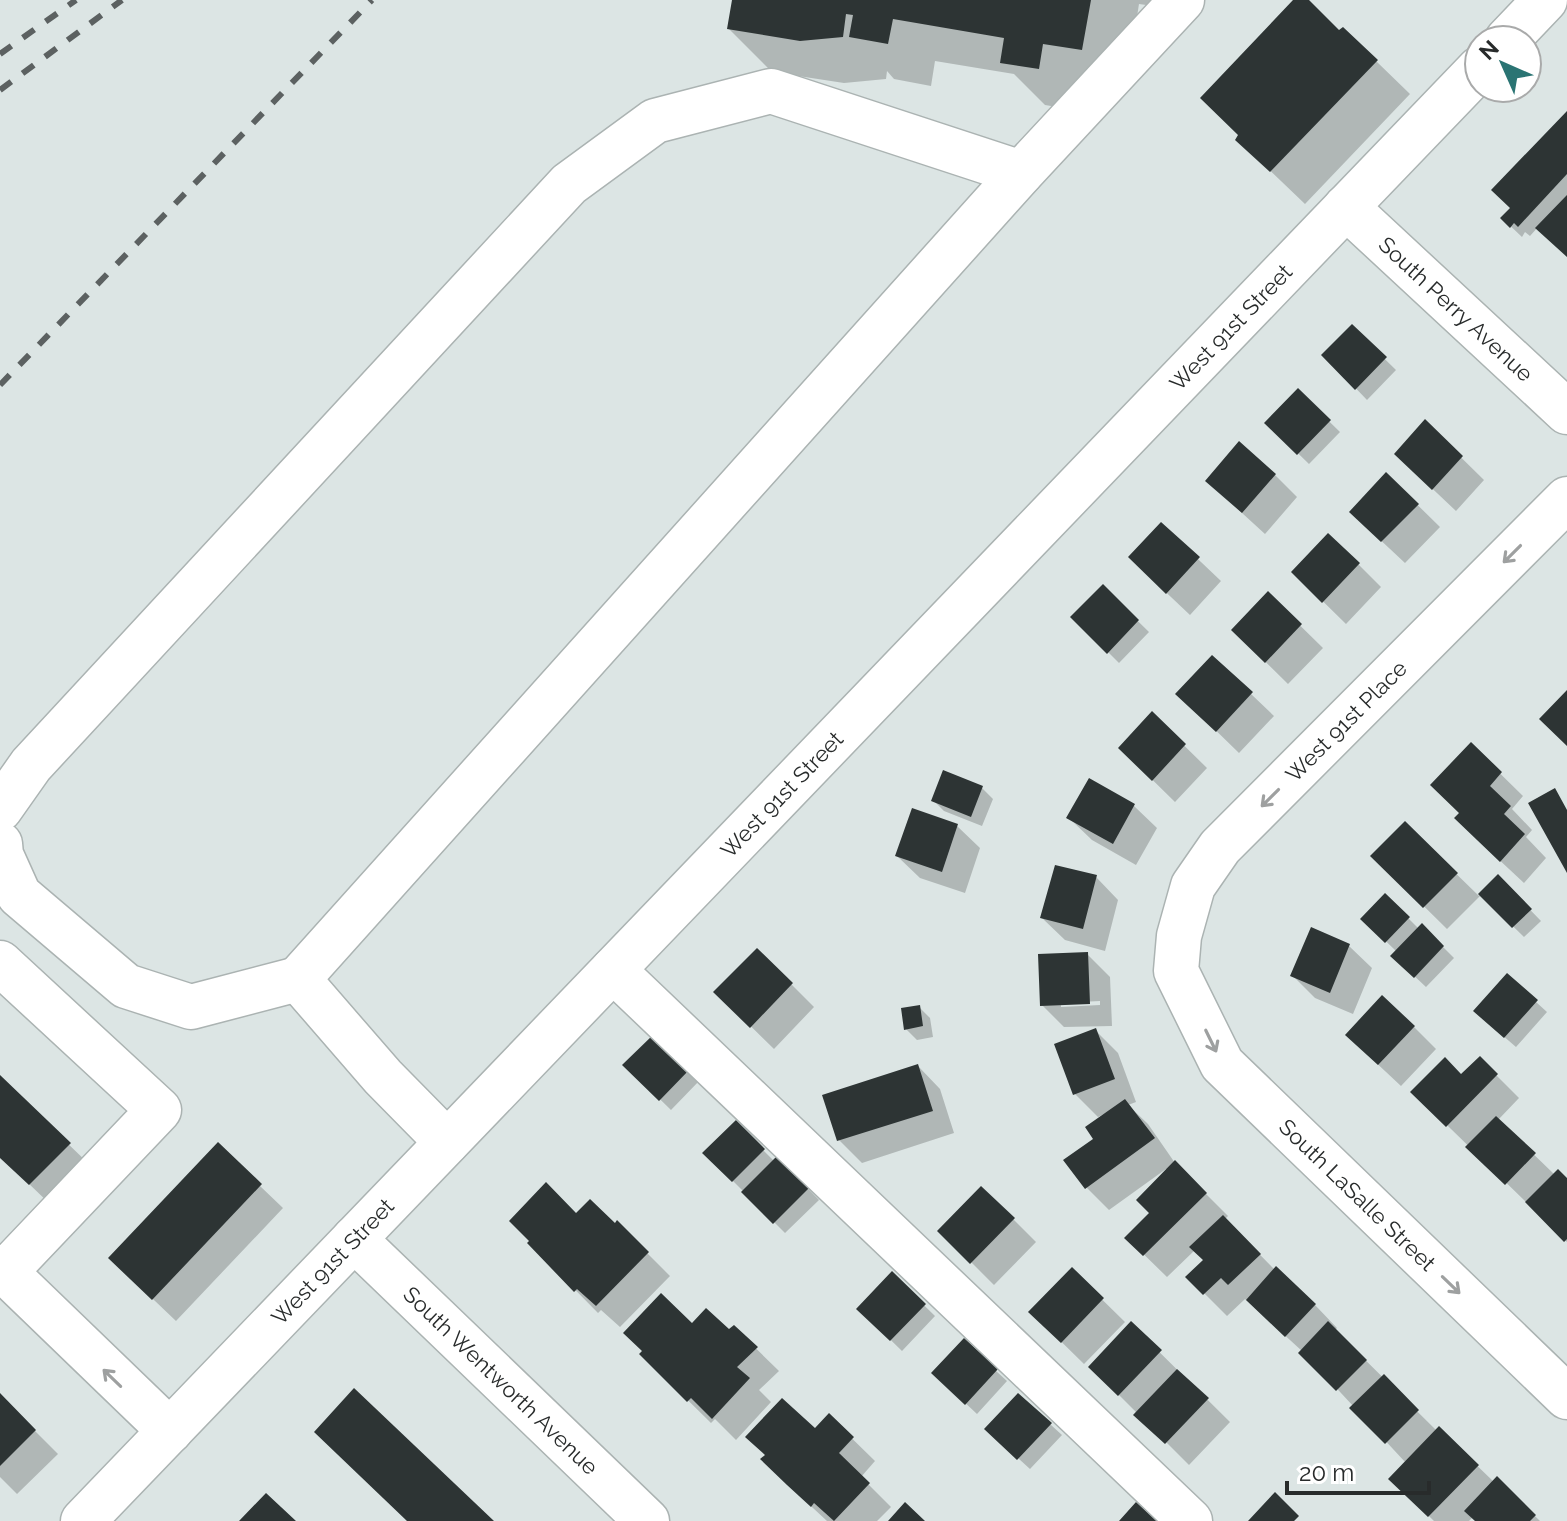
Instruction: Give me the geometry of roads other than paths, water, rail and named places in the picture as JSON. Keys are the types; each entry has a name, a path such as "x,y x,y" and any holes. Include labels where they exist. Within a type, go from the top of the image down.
{"street":[{"path":"0,844 1,855 19,895 126,986 191,1007 298,979 1021,173 1182,0"},
{"path":"1522,24 1545,0"},
{"name":"West 91st Street","path":"83,1521 1463,86"},
{"path":"0,809 31,765 569,184 655,121 771,91 1021,173"},
{"name":"South Perry Avenue","path":"1346,207 1567,412"},
{"name":"West 91st Place","path":"1176,971 1179,936 1193,886 1220,847 1567,499"},
{"path":"0,963 159,1110 2,1270 170,1431"},
{"path":"613,970 1190,1521"},
{"name":"South LaSalle Street","path":"1176,971 1222,1064 1567,1397"},
{"path":"298,979 383,1077 447,1142"},
{"name":"South Wentworth Avenue","path":"354,1239 647,1521"}],"railway":[{"path":"0,54 76,0"},
{"path":"0,90 122,0"},
{"path":"0,385 372,0"}]}
